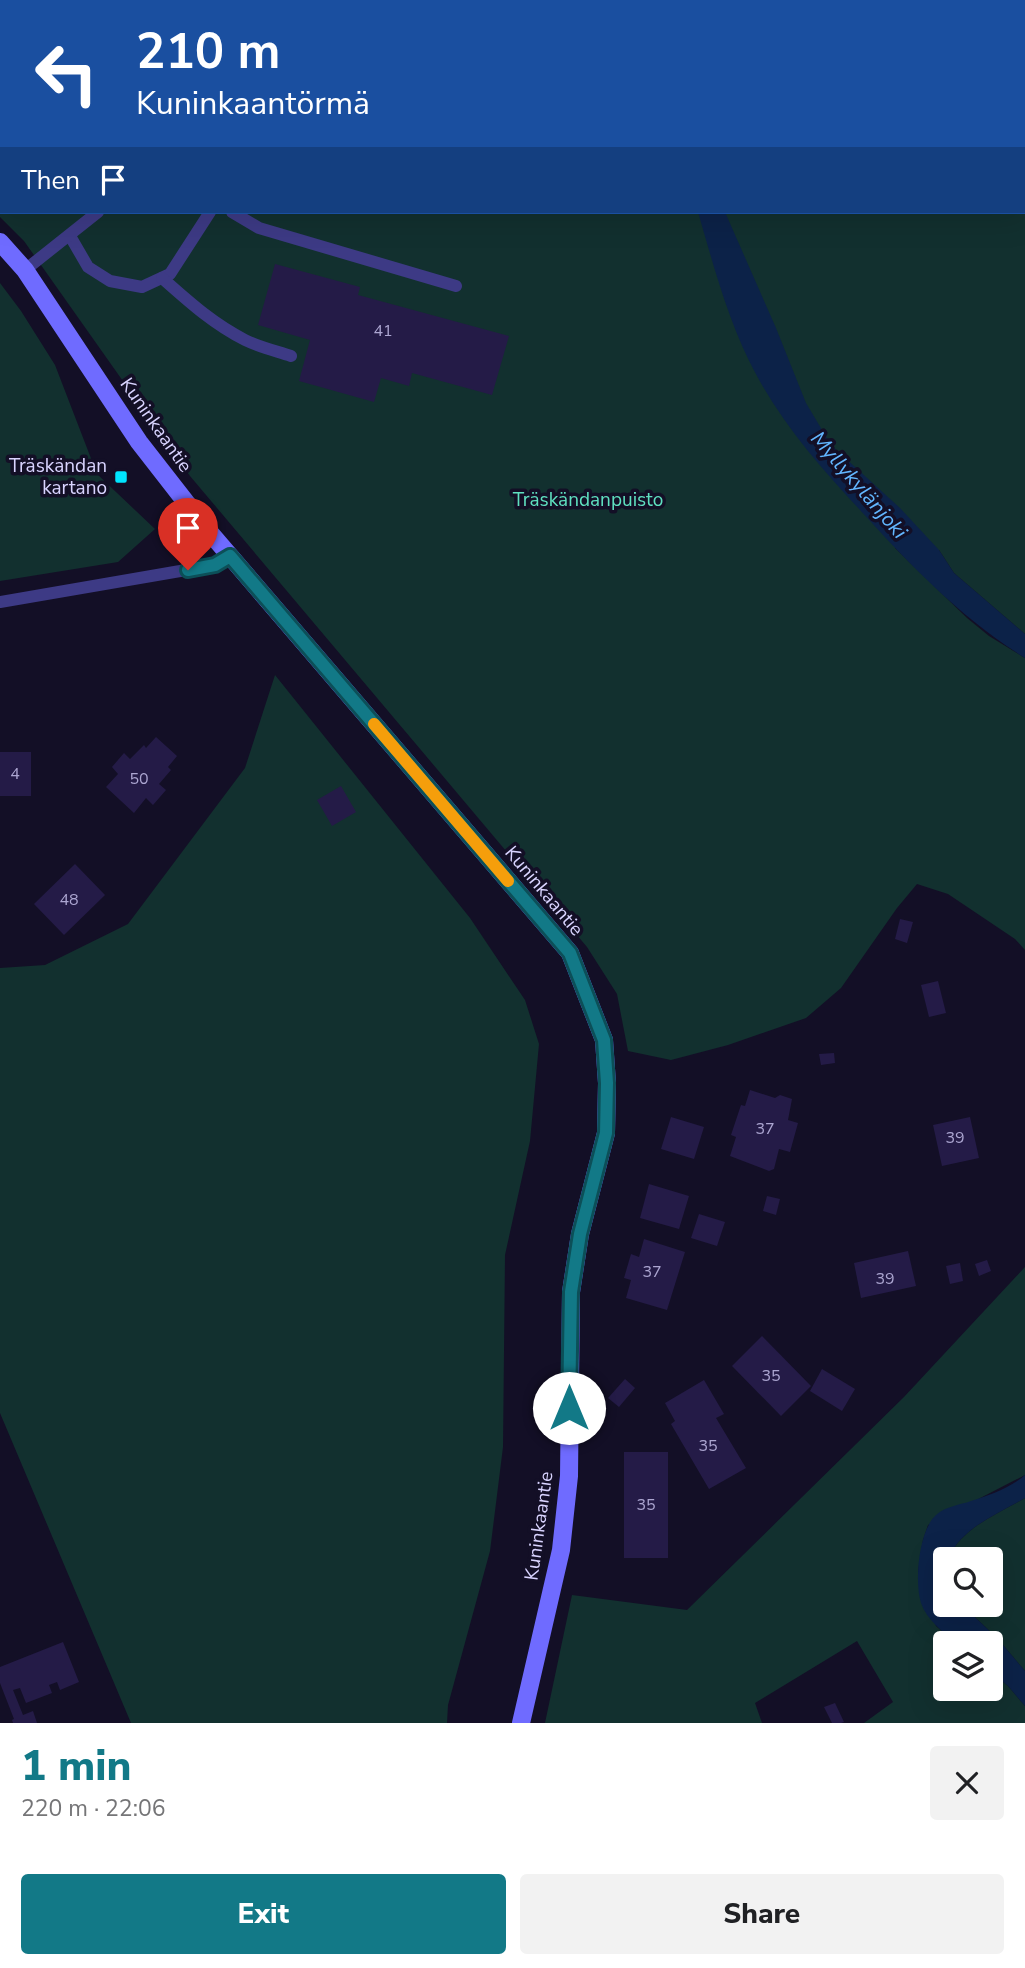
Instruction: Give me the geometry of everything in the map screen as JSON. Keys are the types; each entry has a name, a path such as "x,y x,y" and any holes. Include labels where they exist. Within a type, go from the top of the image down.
{"main road":[{"name":"Kuninkaantie","path":"0,242 25,270 139,442 230,556 570,953 604,1040 606,1133 580,1234 571,1292 569,1476 561,1550 521,1723"}],"lane":[{"path":"25,270 96,214"},
{"path":"70,236 88,267 110,281 142,287 170,274 209,214"},
{"path":"235,214 259,228 456,286"},
{"path":"162,278 220,326 247,341 291,356"},
{"path":"0,602 215,565 230,556"}],"green space":[{"name":"Träskändanpuisto","path":"0,214 1025,214 1025,634 954,573 939,550 895,548 967,618 989,636 1025,658 1025,950 1015,939 948,894 917,884 841,988 806,1018 728,1045 671,1060 628,1051 617,994 587,947 190,476 24,241"},
{"path":"0,283 55,365 97,474 155,529 118,562 0,581"},
{"path":"275,675 470,918 525,1000 539,1044 530,1141 505,1255 503,1447 490,1551 448,1705 447,1723 131,1723 0,1413 0,968 45,965 128,924 245,768"},
{"path":"1025,1267 1025,1475 928,1525 918,1571 936,1626 942,1631 933,1631 933,1701 1003,1701 1003,1682 1025,1706 1025,1723 864,1723 893,1702 857,1641 755,1703 762,1723 545,1723 572,1595 687,1610 904,1397"},
{"path":"1025,1498 1025,1671 1003,1645 1003,1631 990,1631 975,1617 1003,1617 1003,1547 955,1547 971,1530"}],"water":[{"name":"Myllykylänjoki","path":"699,214 726,214 806,403 831,445 900,508 939,550 954,573 1025,634 1025,658 979,626 918,571 804,446 757,376 738,337"},
{"path":"1025,1475 1025,1498 971,1530 955,1547 933,1547 933,1617 975,1617 990,1631 942,1631 924,1609 919,1594 918,1569 922,1544 930,1522 940,1512 1000,1491"},
{"path":"1003,1645 1025,1671 1025,1706 1003,1682"}],"building":[{"path":"275,264 360,287 358,295 509,336 492,395 412,373 409,386 381,378 374,402 299,381 310,340 258,325"},
{"path":"156,737 177,756 168,767 171,770 159,784 166,790 153,805 146,798 134,813 106,787 118,774 112,767 124,753 130,759"},
{"path":"0,752 31,752 31,796 0,796"},
{"path":"341,786 356,812 332,826 317,800"},
{"path":"75,864 105,895 64,935 34,904"},
{"path":"900,919 913,922 907,943 895,939"},
{"path":"938,981 946,1013 929,1017 921,985"},
{"path":"834,1053 835,1063 821,1065 819,1054"},
{"path":"750,1090 775,1098 780,1095 792,1099 788,1120 798,1123 790,1152 779,1149 774,1169 769,1171 730,1156 736,1137 731,1135 741,1105 745,1106"},
{"path":"671,1117 704,1127 694,1159 661,1149"},
{"path":"970,1117 979,1158 942,1166 933,1125"},
{"path":"649,1184 689,1196 679,1229 640,1218"},
{"path":"767,1196 780,1199 776,1215 763,1211"},
{"path":"699,1214 725,1222 717,1246 691,1238"},
{"path":"644,1239 685,1252 667,1310 626,1298 631,1280 624,1278 631,1254 639,1257"},
{"path":"908,1251 916,1286 861,1298 854,1263"},
{"path":"987,1260 991,1271 979,1276 975,1264"},
{"path":"960,1263 963,1281 950,1284 946,1266"},
{"path":"762,1336 811,1386 781,1416 732,1366"},
{"path":"822,1369 855,1389 842,1411 810,1391"},
{"path":"625,1379 635,1388 619,1407 608,1398"},
{"path":"704,1380 724,1414 716,1418 746,1468 709,1489 671,1424 675,1421 665,1403"},
{"path":"624,1452 668,1452 668,1558 624,1558"},
{"path":"63,1642 79,1682 60,1690 57,1682 49,1685 52,1693 26,1703 20,1688 13,1690 23,1715 33,1711 37,1723 13,1723 14,1719 0,1683 0,1667"},
{"path":"835,1703 844,1722 832,1723 824,1707"}],"slow traffic":[{"path":"374,724 508,881"}],"place":[{"name":"Träskändan kartano","path":"121,477"}],"route":[{"path":"188,570 215,565 230,556 570,953 604,1040 607,1083 606,1133 580,1234 571,1292 569,1408"}]}
